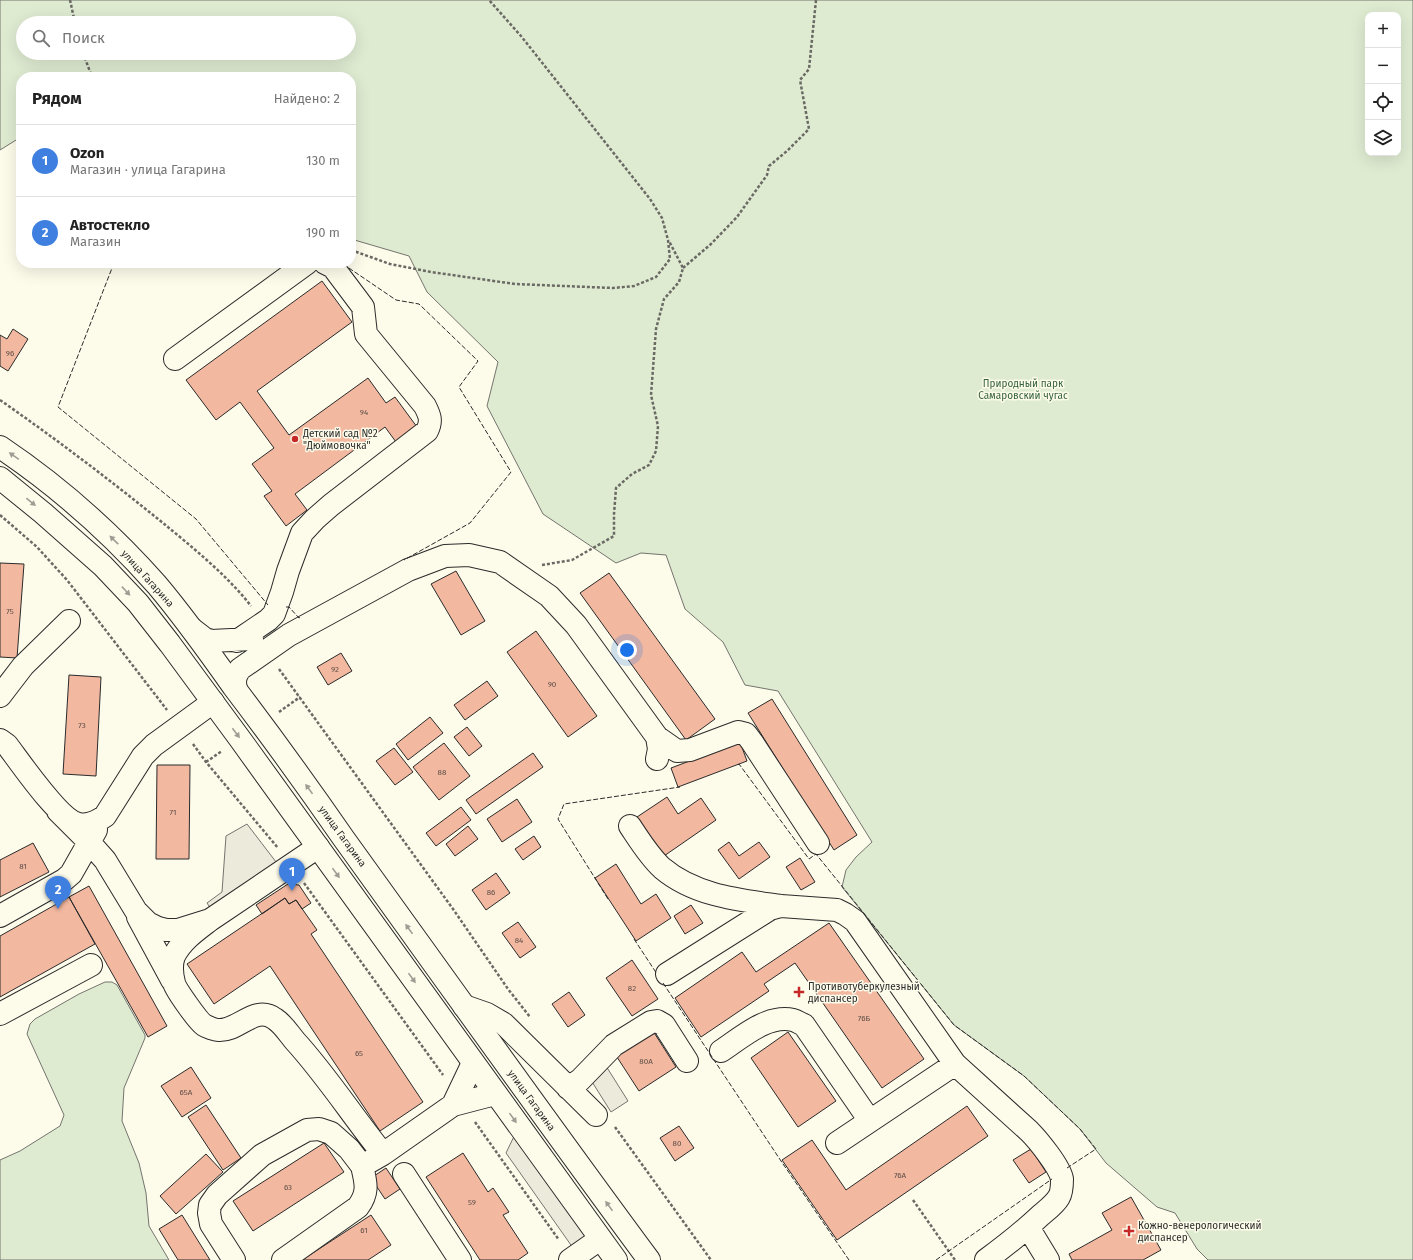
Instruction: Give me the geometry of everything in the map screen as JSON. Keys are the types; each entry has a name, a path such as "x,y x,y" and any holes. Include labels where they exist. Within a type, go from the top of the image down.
{"main road":[{"path":"175,359 300,268"},
{"path":"237,641 268,620 274,614 290,564 302,533 331,505 427,432 431,424 425,406 366,334 363,307 334,268"},
{"name":"улица Гагарина","path":"0,447 32,469 93,520 122,548 157,586 192,629 269,733 464,1006 649,1260"},
{"path":"0,478 43,512 103,566 142,609 213,702 600,1240 616,1260"},
{"path":"236,689 234,681 240,669 289,635 408,570 445,556 469,555 500,562 549,596 576,625 657,737 677,750 690,750 738,732 746,734 818,843"},
{"path":"0,696 23,666 68,621"},
{"path":"192,629 204,638 211,641 237,641 289,635"},
{"path":"0,916 64,880 71,874 89,842 143,756 154,745 213,702"},
{"path":"657,737 659,749 657,759"},
{"path":"0,740 6,745 58,811 105,860 136,911 175,984 193,1013 203,1025 218,1030 230,1028 250,1017 266,1014 275,1019 308,1056 383,1154"},
{"path":"58,811 70,821 78,824 91,824 105,816"},
{"path":"105,816 100,834 101,846 105,860"},
{"path":"630,826 646,851 661,867 675,878 703,890 730,898 781,906 836,910 855,921 955,1064 1038,1140 1060,1173 1062,1190 1059,1197 1054,1204 1028,1227 986,1260"},
{"path":"175,984 172,969 174,957 179,948 191,935 210,920 318,847"},
{"path":"667,974 770,910 781,906"},
{"path":"136,911 148,923 166,930 178,930 210,920"},
{"path":"0,1014 91,965"},
{"path":"464,1006 487,1014 504,1024 568,1088 604,1120"},
{"path":"721,1051 765,1022 778,1019 793,1020 804,1026 870,1121"},
{"path":"568,1088 580,1080 614,1045 651,1022 657,1021 664,1025 687,1061"},
{"path":"453,1105 473,1063 495,1048"},
{"path":"837,1143 955,1064"},
{"path":"362,1166 383,1154 453,1105 495,1094"},
{"path":"234,1260 212,1224 209,1213 210,1205 217,1195 262,1155 307,1130 319,1129 331,1133 349,1149 362,1166 366,1186 364,1199 358,1208 283,1260"},
{"path":"404,1174 460,1260"},
{"path":"570,1260 622,1224"},
{"path":"1028,1227 1048,1260"}],"path":[{"path":"70,0 73,16"},
{"path":"356,252 390,264 515,284 614,288 634,286 656,277 670,259 668,240 662,218 650,199 521,36 489,0"},
{"path":"510,569 572,560 614,536 616,488 632,474 649,465 656,451 658,426 651,395 656,329 664,299 679,282 683,268 711,244 737,217 767,175 769,166 787,151 809,129 800,80 809,69 816,0"},
{"path":"86,60 90,72"},
{"path":"668,240 683,268"},
{"path":"0,400 47,433 131,497 183,540 225,578 254,610"},
{"path":"275,663 453,909 508,989 532,1020"},
{"path":"604,1120 711,1260"},
{"path":"913,1200 955,1260"}],"green space":[{"name":"Природный парк Самаровский чугас","path":"0,0 1413,0 1413,1260 1208,1260 1197,1249 1175,1213 1157,1207 1106,1163 1080,1129 1024,1076 954,1025 842,887 846,870 856,857 872,842 778,691 745,685 723,642 685,609 666,555 641,553 616,563 543,514 487,406 498,362 427,292 409,256 356,240 356,72 16,72 16,140 0,150"},
{"path":"105,982 112,982 117,985 145,1035 124,1088 122,1121 139,1163 146,1193 149,1226 169,1260 0,1260 0,1160 20,1151 60,1126 64,1115 27,1034 30,1024 35,1019 79,994"}],"shaded area":[{"path":"247,824 286,875 218,920 207,903 222,892 226,836"},
{"path":"606,1066 628,1101 611,1112 589,1077"},
{"path":"519,1126 600,1239 578,1255 506,1153"}],"building":[{"path":"322,281 352,322 257,391 289,435 368,378 386,403 395,397 417,427 396,442 385,427 295,494 307,510 286,526 264,496 272,491 252,464 274,448 240,402 216,420 186,380"},
{"path":"13,329 28,339 8,371 0,366 0,335 7,339"},
{"path":"0,563 24,564 17,658 0,657"},
{"path":"456,571 485,621 461,635 431,584"},
{"path":"609,573 715,719 686,740 580,593"},
{"path":"536,631 597,716 568,737 507,652"},
{"path":"341,653 352,671 328,685 317,667"},
{"path":"69,675 101,677 96,776 63,774"},
{"path":"487,681 498,696 465,720 454,705"},
{"path":"772,699 857,835 834,850 748,713"},
{"path":"430,717 443,733 408,760 396,744"},
{"path":"467,727 482,746 469,756 454,737"},
{"path":"740,742 747,761 678,787 671,768"},
{"path":"444,743 470,776 439,800 413,767"},
{"path":"394,748 413,772 395,785 376,761"},
{"path":"533,753 543,767 476,814 466,800"},
{"path":"157,765 190,765 189,859 156,859"},
{"path":"667,797 678,814 701,798 716,820 664,856 637,817"},
{"path":"517,799 532,822 502,842 487,819"},
{"path":"461,807 471,820 436,846 426,833"},
{"path":"468,826 478,839 455,856 446,844"},
{"path":"534,836 541,847 523,860 515,849"},
{"path":"729,842 739,856 759,842 770,857 739,879 718,850"},
{"path":"33,843 49,872 0,897 0,860"},
{"path":"800,858 815,882 801,890 786,867"},
{"path":"616,864 641,904 656,894 671,918 636,941 595,878"},
{"path":"496,873 510,893 486,910 472,890"},
{"path":"288,884 299,885 311,903 302,909 296,900 289,904 285,898 262,914 256,905"},
{"path":"89,886 167,1026 148,1037 69,897"},
{"path":"69,897 95,944 0,997 0,936"},
{"path":"285,898 289,904 296,900 317,930 311,934 423,1102 380,1131 270,966 214,1004 187,964"},
{"path":"691,905 703,923 685,934 674,916"},
{"path":"518,922 536,947 520,958 502,933"},
{"path":"829,923 924,1059 882,1088 795,963 764,984 769,991 701,1037 675,998 742,952 756,972"},
{"path":"632,960 658,999 632,1016 606,978"},
{"path":"569,992 585,1015 568,1027 552,1004"},
{"path":"653,1031 676,1067 639,1091 615,1054"},
{"path":"788,1032 836,1101 798,1127 751,1058"},
{"path":"191,1067 211,1098 182,1117 161,1086"},
{"path":"206,1105 241,1158 223,1170 188,1117"},
{"path":"967,1106 988,1136 837,1240 782,1160 812,1140 846,1190"},
{"path":"679,1126 694,1148 675,1161 660,1138"},
{"path":"324,1143 344,1172 253,1231 233,1201"},
{"path":"1031,1149 1046,1172 1029,1183 1013,1160"},
{"path":"463,1153 488,1192 493,1188 509,1212 503,1215 528,1253 518,1260 480,1260 426,1177"},
{"path":"206,1154 223,1172 176,1214 160,1196"},
{"path":"386,1168 400,1189 385,1199 371,1178"},
{"path":"1131,1197 1161,1250 1143,1260 1072,1260 1069,1254 1112,1230 1102,1213"},
{"path":"182,1215 210,1260 178,1260 159,1229"},
{"path":"371,1215 391,1245 368,1260 302,1260"}],"fence":[{"path":"112,268 58,407 196,519 268,605"},
{"path":"349,268 396,300 419,304 478,361 459,387 511,472 470,523 404,560"},
{"path":"286,607 289,607 299,618 301,617"},
{"path":"738,765 739,764 809,859 816,854 954,1025 1024,1076 1080,1129 1096,1149 1067,1168"},
{"path":"608,899 558,819 564,804 680,787"},
{"path":"634,939 657,974"},
{"path":"663,983 781,1161 849,1260"},
{"path":"936,1260 1052,1179"}],"place":[{"name":"Детский сад №2 \"Дюймовочка\"","path":"295,439"},
{"name":"Ozon","path":"292,891"},
{"name":"Автостекло","path":"58,909"},
{"name":"Противотуберкулезный диспансер","path":"799,992"},
{"name":"Кожно-венерологический диспансер","path":"1129,1231"}]}
